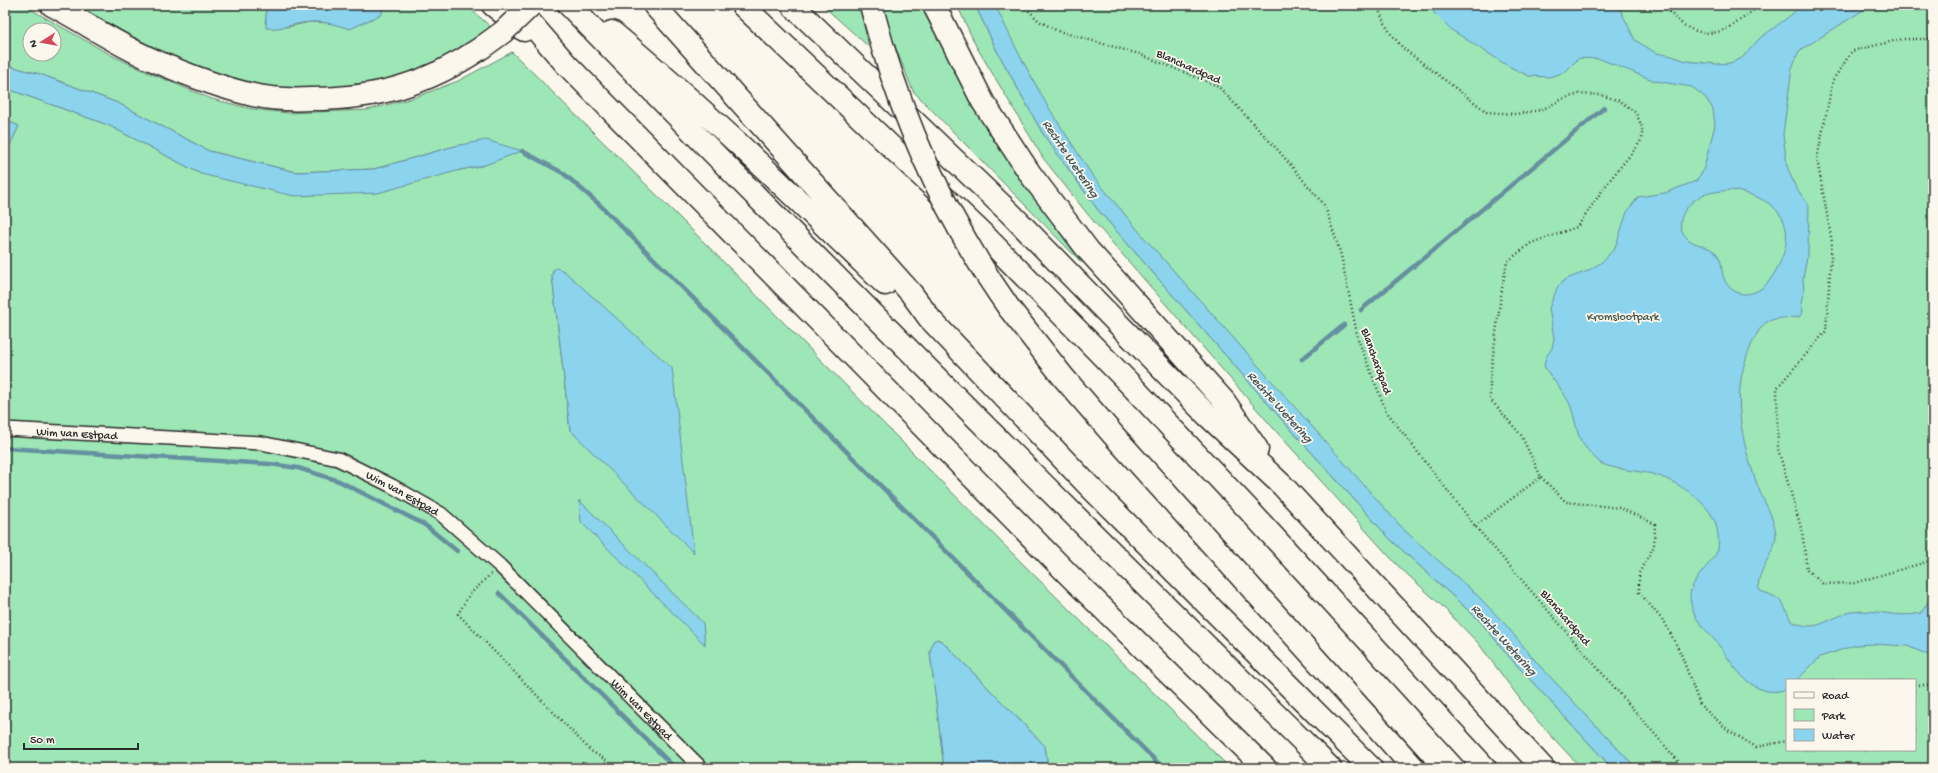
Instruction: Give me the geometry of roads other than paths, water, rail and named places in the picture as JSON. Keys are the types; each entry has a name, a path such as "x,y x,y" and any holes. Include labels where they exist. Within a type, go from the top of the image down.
{"highway":[{"path":"52,5 152,60 216,86 254,96 288,100 365,96 410,85 446,70 481,48 503,32 531,5"},
{"path":"493,5 566,64"},
{"path":"515,5 566,64 1065,570 1265,768"},
{"path":"569,5 734,175 986,428 1330,768"},
{"path":"580,5 684,93 788,189 903,301 930,319"},
{"path":"654,5 911,293 930,319 1087,484 1371,768"},
{"path":"742,5 987,238 1101,355 1248,509 1485,768"},
{"path":"792,5 1010,213 1207,415 1282,484 1543,768"},
{"path":"871,5 899,97 923,157 963,236 1009,308 1064,378 1110,432 1414,768"},
{"path":"934,5 983,102 1031,175 1088,250 1224,401 1282,484"}],"street":[{"name":"Wim van Estpad","path":"5,429 140,435 261,443 338,459 392,486 441,514 500,566 701,768"}],"water":[{"path":"266,5 382,5 382,14 350,29 320,22 304,23 277,28 266,28"},
{"name":"Rechte Wetering","path":"975,5 995,5 1020,56 1047,105 1092,175 1142,235 1404,530 1477,595 1504,623 1539,665 1636,768 1612,768 1512,660 1480,621 1390,539 1284,422 1098,210 1043,134 996,49"},
{"path":"1430,5 1618,5 1635,40 1656,53 1672,56 1686,61 1716,64 1730,63 1742,58 1759,39 1791,15 1801,5 1871,5 1799,51 1792,68 1783,134 1787,166 1795,186 1809,206 1808,253 1803,278 1804,291 1801,302 1803,312 1799,317 1780,318 1769,321 1765,323 1758,332 1747,355 1742,376 1740,392 1741,426 1754,476 1772,518 1776,535 1775,542 1759,579 1758,585 1760,591 1777,598 1783,604 1791,621 1809,626 1822,624 1852,612 1870,611 1904,615 1921,613 1933,594 1933,657 1907,646 1874,644 1856,645 1820,657 1798,679 1786,679 1786,689 1775,691 1764,690 1754,686 1738,672 1718,644 1700,624 1691,606 1690,598 1693,584 1712,560 1718,549 1717,530 1712,516 1699,500 1680,486 1670,481 1652,474 1617,468 1599,462 1581,441 1571,407 1562,391 1544,366 1546,357 1552,348 1554,338 1549,308 1558,286 1566,279 1588,271 1602,262 1615,248 1627,212 1638,197 1665,193 1696,181 1703,171 1715,125 1713,109 1705,97 1692,87 1655,81 1600,59 1579,58 1565,72 1550,77 1529,76 1508,66 1450,29 1435,14","holes":["1730,190 1749,194 1764,200 1775,209 1782,219 1786,231 1786,245 1781,260 1768,283 1756,292 1743,294 1730,288 1725,281 1720,259 1716,253 1709,248 1690,241 1682,232 1681,219 1683,213 1692,202 1703,195 1713,192"]},
{"path":"5,65 40,74 118,103 209,151 296,172 374,169 455,146 486,140 522,151 485,165 460,170 378,193 294,196 201,174 108,125 5,88"},
{"path":"5,120 19,126 5,155"},
{"path":"557,268 564,271 672,368 694,553 570,430 552,276 553,270"},
{"path":"579,500 703,623 705,645 581,522"},
{"path":"937,639 943,642 1045,746 1048,768 944,768 930,652 933,641"}],"waterway":[{"path":"1361,310 1604,108"},
{"path":"522,151 563,173 600,205 1163,768"},
{"path":"1302,359 1344,325"},
{"path":"5,448 270,464 298,468 339,481 425,525 457,551"},
{"path":"499,593 675,768"}],"park label":[{"name":"Kromslootpark","path":"1623,316"}]}
